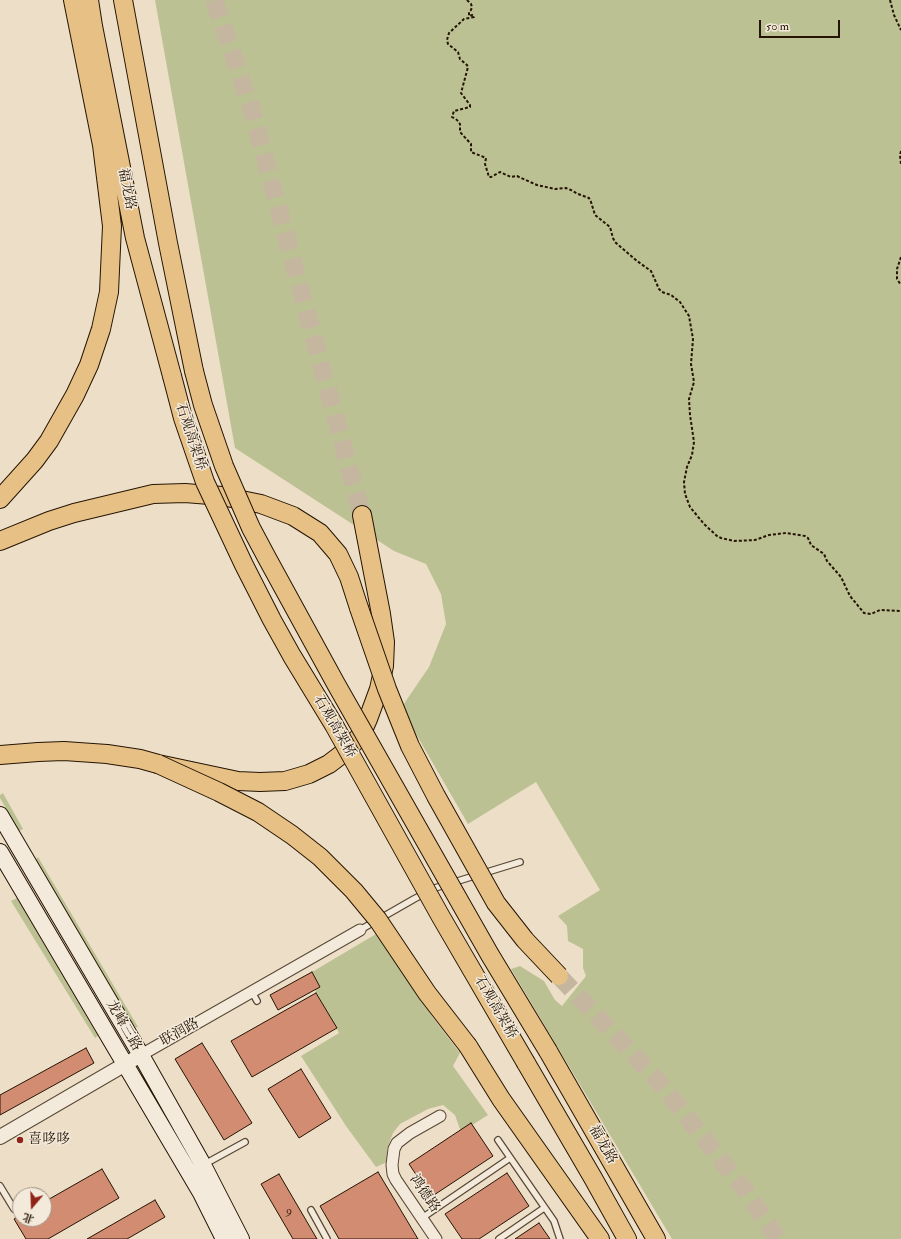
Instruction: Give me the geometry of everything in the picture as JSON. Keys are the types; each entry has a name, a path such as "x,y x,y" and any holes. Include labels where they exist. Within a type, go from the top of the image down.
{"highway":[{"path":"0,498 35,460 53,434 76,395 89,365 100,329 108,292 112,226 102,145 73,0"},
{"name":"福龙路","path":"89,0 135,238 172,376"},
{"name":"石观高架桥","path":"123,0 171,259 194,371 203,405 224,466 251,528 336,684 490,954 548,1051"},
{"name":"石观高架桥","path":"172,376 183,418 205,482 272,620 334,725 441,917 526,1063"},
{"path":"0,542 50,520 74,512 153,494 185,493 222,496 262,504 293,516 320,533 338,554 349,577 387,689 410,746 436,796 496,903 525,940 559,976"},
{"path":"0,755 64,751 102,753 134,758 238,781 260,782 285,781 310,774 329,764 346,751 361,735 379,689 383,674 386,642 376,581 362,515"},
{"path":"158,764 258,812 292,835 320,857 354,891 378,920 427,993 468,1046 501,1099 600,1239"},
{"name":"福龙路","path":"548,1051 656,1239"},
{"name":"福龙路","path":"526,1063 627,1239"}],"main road":[{"name":"龙峰三路","path":"0,815 141,1055 203,1165 241,1239"},
{"name":"龙峰三路","path":"0,852 124,1065 201,1192 224,1239"}],"street":[{"name":"联润路","path":"0,1137 141,1055 255,997 360,930"},
{"name":"鸿德路","path":"436,1239 393,1174 392,1165 394,1149 397,1143 402,1138 440,1116"}],"lane":[{"path":"360,930 435,888 520,862"},
{"path":"498,1140 556,1224 560,1239"},
{"path":"203,1165 246,1142"},
{"path":"422,1218 510,1158"},
{"path":"0,1186 12,1206"},
{"path":"499,1239 544,1208"},
{"path":"311,1210 327,1239"}],"path":[{"path":"467,0 472,7 468,12 469,16 472,15 474,17 464,19 449,33 447,40 448,44 458,52 460,59 468,67 461,93 470,107 454,111 452,117 460,124 460,132 471,144 471,152 486,158 485,164 489,177 491,178 496,173 500,172 511,177 517,176 537,185 555,189 566,188 589,198 595,215 610,227 615,242 651,271 659,289 662,292 671,295 680,302 689,316 693,339 691,364 694,382 688,399 694,442 692,455 687,467 684,482 685,494 690,507 704,524 717,536 722,538 734,541 755,540 769,535 786,533 805,536 808,538 811,545 824,554 827,561 841,577 850,596 864,613 871,614 880,610 901,611"},
{"path":"890,0 894,15 901,30"},
{"path":"901,151 901,164"},
{"path":"901,257 897,269 898,279 901,285"}],"green space":[{"path":"155,0 901,0 901,1239 672,1239 511,969 520,966 544,981 555,1000 562,1006 586,976 583,968 583,949 568,941 567,926 558,916 600,890 536,782 468,824 401,708 429,667 446,624 441,594 426,564 394,551 235,448"},
{"path":"3,793 23,829 19,831 0,798 0,795"},
{"path":"38,857 138,1027 135,1028 36,859"},
{"path":"17,898 98,1036 95,1038 11,901"},
{"path":"376,934 434,1019 460,1053 453,1066 488,1115 461,1132 455,1115 443,1105 428,1109 400,1124 393,1133 387,1149 387,1162 376,1167 346,1126 301,1056 339,1033 315,990 320,987 312,972"}],"building":[{"path":"312,972 320,987 278,1010 270,995"},
{"path":"316,993 337,1028 252,1077 231,1041"},
{"path":"202,1043 252,1123 224,1140 175,1059"},
{"path":"86,1048 94,1063 0,1115 0,1095"},
{"path":"301,1069 331,1118 299,1138 268,1089"},
{"path":"471,1123 493,1156 431,1197 409,1164"},
{"path":"102,1169 119,1198 48,1239 26,1239 19,1227 52,1227 52,1197"},
{"path":"378,1172 418,1239 339,1239 320,1206"},
{"path":"507,1173 529,1206 479,1239 462,1239 445,1214"},
{"path":"279,1174 317,1239 293,1239 261,1184"},
{"path":"155,1200 165,1217 127,1239 87,1239"},
{"path":"539,1223 550,1239 515,1239"}],"tunnel":[{"path":"214,0 250,104 362,515"},
{"path":"559,976 660,1083 745,1190 778,1239"}],"place":[{"name":"喜哆哆","path":"20,1140"}]}
